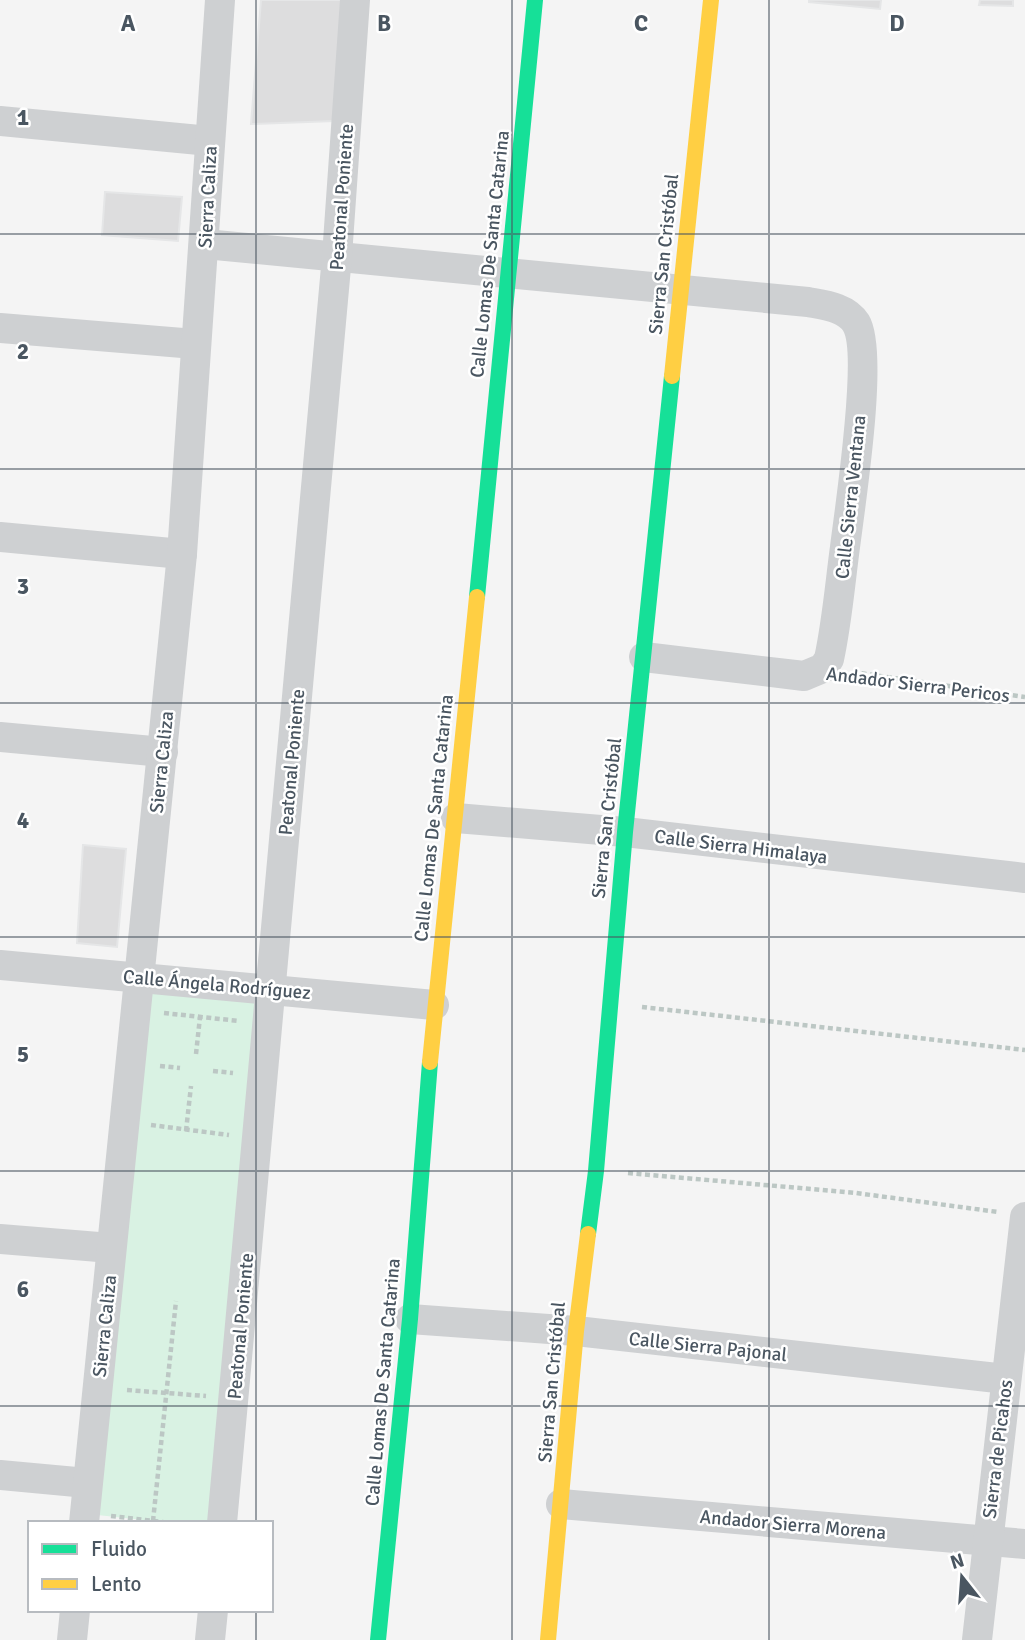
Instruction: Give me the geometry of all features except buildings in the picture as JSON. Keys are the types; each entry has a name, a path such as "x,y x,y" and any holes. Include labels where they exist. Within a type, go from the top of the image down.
{"street":[{"name":"Sierra Caliza","path":"84,1518 182,554 220,0"},
{"name":"Peatonal Poniente","path":"222,1521 337,256 355,0"},
{"name":"Calle Lomas De Santa Catarina","path":"378,1640 410,1319 434,1005 456,818 535,0"},
{"name":"Sierra San Cristóbal","path":"548,1640 576,1331 596,1171 625,832 711,0"},
{"path":"0,121 210,141"},
{"path":"205,244 680,291"},
{"name":"Calle Sierra Ventana","path":"680,291 830,306 847,314 856,323 863,362 857,451 832,644 829,659 823,668"},
{"path":"0,328 195,344"},
{"path":"0,537 182,554"},
{"name":"Andador Sierra Pericos","path":"645,657 793,676 804,676 823,668"},
{"path":"0,737 163,751"},
{"name":"Calle Sierra Himalaya","path":"456,818 625,832 1025,878"},
{"name":"Calle Ángela Rodríguez","path":"0,965 434,1005"},
{"name":"Sierra de Picahos","path":"977,1640 1006,1379 1018,1338 1012,1215"},
{"path":"0,1239 111,1248"},
{"name":"Calle Sierra Pajonal","path":"410,1319 576,1331 1006,1379"},
{"path":"0,1475 87,1483"},
{"name":"Andador Sierra Morena","path":"561,1504 1025,1544"},
{"path":"72,1640 75,1612"},
{"path":"210,1640 213,1612"}],"path":[{"name":"Andador Sierra Pericos","path":"823,668 1025,697"},
{"path":"610,1004 1025,1050"},
{"path":"135,1009 247,1022"},
{"path":"196,1054 200,1017"},
{"path":"213,1071 243,1074"},
{"path":"187,1131 191,1086"},
{"path":"124,1121 237,1136"},
{"path":"596,1171 856,1193 1012,1215"},
{"path":"84,1518 153,1521 176,1301"},
{"path":"97,1387 167,1395 219,1397"}],"green space":[{"path":"133,968 273,982 219,1521 153,1521 79,1513"}],"traffic: fast":[{"path":"477,597 535,0"},
{"path":"588,1234 596,1171 625,832 672,376"},
{"path":"378,1640 410,1319 430,1062"}],"traffic: slow":[{"path":"672,376 711,0"},
{"path":"430,1062 477,597"},
{"path":"548,1640 576,1331 588,1234"}]}
